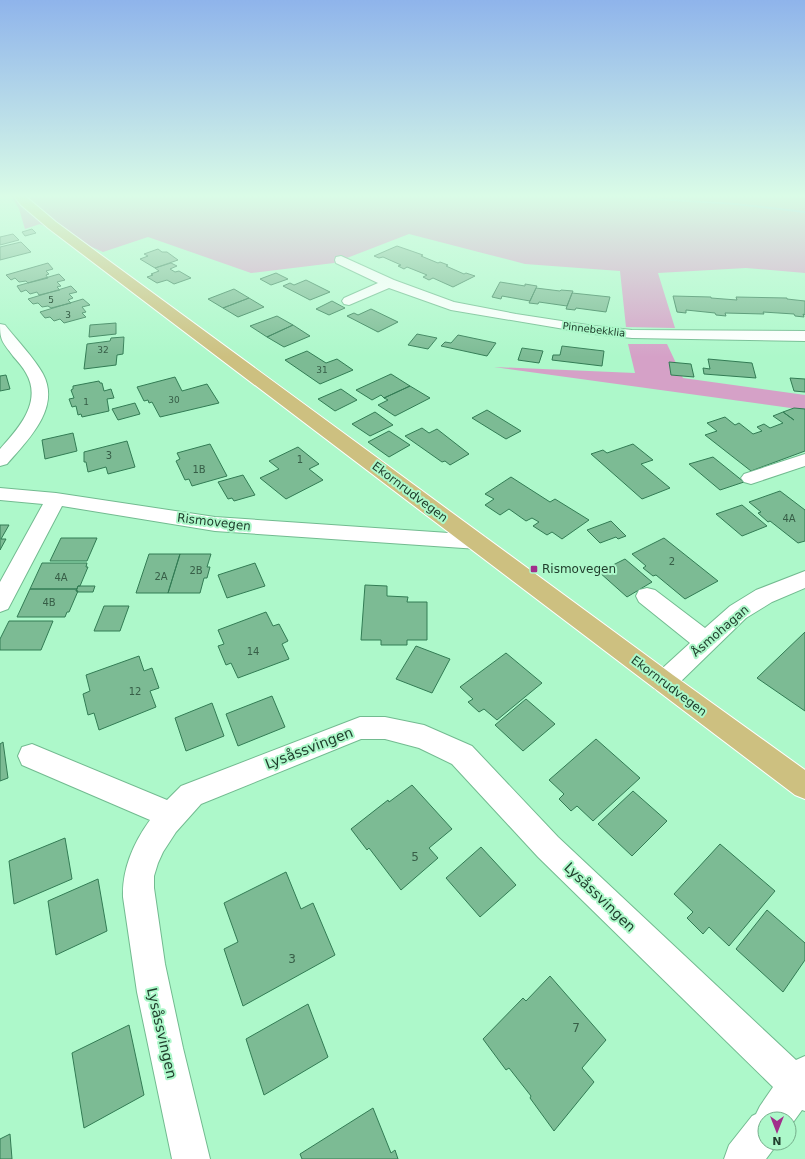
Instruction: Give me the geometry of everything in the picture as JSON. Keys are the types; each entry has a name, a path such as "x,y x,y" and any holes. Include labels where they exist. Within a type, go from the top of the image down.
{"main road":[{"name":"Ekornrudvegen","path":"84,249 805,786"}],"street":[{"name":"Pinnebekklia","path":"341,260 389,283 458,308 594,330 644,334 805,336"},
{"path":"349,301 389,283"},
{"path":"0,328 35,374 41,392 37,409 29,427 0,460"},
{"path":"751,478 803,463"},
{"name":"Rismovegen","path":"0,494 56,499 215,524 478,542"},
{"path":"0,603 56,499"},
{"name":"Åsmohagan","path":"664,682 738,612 764,596 805,578"},
{"path":"647,596 706,642"},
{"name":"Lysåssvingen","path":"191,1159 150,982 140,913 139,877 152,841 171,815 191,795 360,728 385,728 424,737 462,754 548,847 802,1084"},
{"path":"32,756 171,815"},
{"path":"780,1111 802,1084"},
{"path":"743,1159 757,1140"}],"shaded area":[{"path":"96,249 112,249 103,252"},
{"path":"183,249 370,249 334,263 251,273"},
{"path":"467,249 805,249 805,273 746,268 658,273 675,328 626,327 620,271 525,264"},
{"path":"628,344 667,344 683,378 805,395 805,410 494,367 635,373"}],"building":[{"path":"0,249 28,249 31,252 0,260"},
{"path":"158,249 162,252 167,252 178,260 155,268 140,259 148,256 144,254"},
{"path":"390,249 406,249 423,255 421,256 438,263 440,262 448,265 446,266 464,274 466,273 475,276 453,287 433,278 429,280 423,277 427,275 407,267 404,269 398,266 401,265 383,257 379,258 374,256"},
{"path":"48,263 53,269 46,271 49,274 46,275 48,278 28,283 26,281 19,282 15,278 11,280 6,275"},
{"path":"171,263 177,266 170,269 175,272 179,271 191,278 174,284 167,280 157,283 147,277 159,271 155,268"},
{"path":"276,273 288,279 271,285 260,279"},
{"path":"59,274 65,280 57,282 61,286 57,287 60,290 39,295 37,292 30,294 26,290 21,292 17,286"},
{"path":"306,280 330,292 310,300 283,286 290,283 294,285"},
{"path":"500,282 525,286 525,284 537,286 530,301 502,296 501,299 492,297"},
{"path":"71,286 77,292 69,294 73,298 68,300 71,303 51,308 48,306 42,307 38,303 33,304 28,299"},
{"path":"536,288 573,291 567,306 539,302 538,304 529,303"},
{"path":"234,289 249,298 223,308 208,299"},
{"path":"572,293 610,297 606,312 576,308 575,310 566,309"},
{"path":"673,296 711,297 737,300 736,297 787,298 805,301 805,315 803,314 804,317 795,316 794,314 763,312 764,314 725,313 726,316 716,315 715,313 686,310 686,313 677,312"},
{"path":"249,298 264,307 238,317 223,308"},
{"path":"83,299 90,305 82,307 86,312 82,313 86,317 64,323 60,319 54,321 50,317 45,318 40,312"},
{"path":"332,301 345,308 329,315 316,309"},
{"path":"371,309 398,322 378,332 347,316 354,313 358,315"},
{"path":"277,316 293,325 267,337 250,326"},
{"path":"116,323 116,334 89,337 90,325"},
{"path":"293,325 310,336 284,347 267,337"},
{"path":"417,334 437,338 428,349 408,345"},
{"path":"458,335 496,343 487,356 441,346 445,342 451,343"},
{"path":"124,337 123,354 117,355 116,365 84,369 87,344 110,341 111,338"},
{"path":"562,346 604,351 602,366 552,360 553,355 560,355"},
{"path":"522,348 543,351 539,363 518,360"},
{"path":"307,351 326,363 337,359 353,370 320,384 285,360"},
{"path":"708,359 752,363 756,378 704,374 703,368 710,369"},
{"path":"669,362 691,364 694,377 671,375"},
{"path":"391,374 410,386 384,398 381,395 372,400 356,390"},
{"path":"6,375 10,389 0,391 0,376"},
{"path":"175,377 182,391 207,384 219,403 160,417 152,402 149,403 148,400 144,401 137,387"},
{"path":"790,378 805,379 805,392 794,391"},
{"path":"99,381 102,383 104,391 111,389 114,398 107,399 109,411 82,417 81,414 78,415 76,406 72,407 69,399 74,398 71,390 73,389 73,386"},
{"path":"410,386 430,398 395,416 378,405 388,400 384,398"},
{"path":"341,389 357,400 335,411 318,399"},
{"path":"135,403 140,414 118,420 112,409"},
{"path":"794,408 805,409 805,451 751,471 705,435 717,431 707,423 725,417 735,425 739,423 753,434 762,431 757,427 764,424 770,428 783,423 773,416"},
{"path":"487,410 521,431 506,439 472,418"},
{"path":"375,412 393,425 370,436 352,424"},
{"path":"422,428 429,433 437,429 469,454 450,465 445,461 442,462 405,436"},
{"path":"389,431 410,445 389,457 368,442"},
{"path":"73,433 77,451 45,459 42,440"},
{"path":"127,441 135,467 108,474 106,467 88,472 86,462 84,462 84,452"},
{"path":"210,444 227,476 192,486 189,479 185,480 176,461 180,459 177,453"},
{"path":"633,444 653,460 641,464 670,488 642,499 591,454 603,450 607,453"},
{"path":"298,447 319,464 309,469 323,480 286,499 260,478 279,469 269,461"},
{"path":"713,457 744,482 720,490 689,464"},
{"path":"243,475 255,495 234,501 232,498 228,499 218,482"},
{"path":"511,477 550,502 555,499 589,520 562,539 552,532 547,535 533,526 539,522 532,518 526,521 509,509 500,515 485,505 494,499 485,494"},
{"path":"780,491 805,510 805,541 798,543 770,521 768,522 758,513 761,512 749,502"},
{"path":"742,505 767,526 742,536 716,514"},
{"path":"611,521 626,536 618,539 616,537 600,543 587,530"},
{"path":"0,525 9,525 1,539 6,539 0,550"},
{"path":"61,538 97,538 87,561 50,561"},
{"path":"664,538 718,581 685,599 656,575 653,576 643,568 646,566 632,554"},
{"path":"149,554 180,554 168,593 136,593"},
{"path":"180,554 211,554 207,567 210,567 207,578 204,578 200,593 168,593"},
{"path":"625,559 652,582 627,597 599,572"},
{"path":"42,563 87,563 86,567 88,567 80,586 78,586 77,589 30,589"},
{"path":"255,563 265,586 227,598 218,575"},
{"path":"365,585 387,586 387,596 408,597 407,602 427,602 427,640 407,640 407,645 381,645 381,640 361,640"},
{"path":"78,586 95,586 93,592 77,592"},
{"path":"30,589 77,589 76,591 78,591 69,612 67,612 65,617 17,617"},
{"path":"104,606 129,606 120,631 94,631"},
{"path":"266,612 273,626 279,624 288,641 282,644 289,659 238,678 231,663 226,665 218,646 224,644 218,630"},
{"path":"9,621 53,621 41,650 0,650 0,639"},
{"path":"805,632 805,711 757,678"},
{"path":"416,646 450,659 432,693 396,679"},
{"path":"506,653 542,683 497,720 484,709 479,712 468,702 473,699 460,687"},
{"path":"139,656 144,671 152,668 159,688 150,691 156,707 99,730 94,713 88,715 83,694 90,691 86,675"},
{"path":"272,696 285,727 238,746 226,714"},
{"path":"526,699 555,724 523,751 495,725"},
{"path":"212,703 224,736 186,751 175,718"},
{"path":"596,739 640,778 593,821 577,806 571,811 559,799 564,794 549,780"},
{"path":"3,742 8,778 0,781 0,744"},
{"path":"412,785 452,829 429,848 438,858 401,890 369,848 367,850 351,829 388,800 389,802"},
{"path":"633,791 667,821 632,856 598,824"},
{"path":"65,838 72,879 14,904 9,861"},
{"path":"720,844 775,891 729,946 709,927 703,934 687,918 693,912 674,894"},
{"path":"481,847 516,885 480,917 446,878"},
{"path":"286,872 301,909 313,903 335,955 243,1006 224,949 238,942 224,903"},
{"path":"98,879 107,931 56,955 48,901"},
{"path":"767,910 805,943 805,960 783,992 736,949"},
{"path":"550,976 606,1040 582,1068 594,1082 554,1131 530,1098 531,1096 509,1068 506,1070 483,1039 523,998 526,1001"},
{"path":"308,1004 328,1057 264,1095 246,1039"},
{"path":"129,1025 144,1095 84,1128 72,1053"},
{"path":"373,1108 391,1153 395,1150 398,1159 302,1159 300,1154"},
{"path":"10,1134 12,1159 0,1159 0,1139"}],"place":[{"name":"Rismovegen","path":"534,569"}]}
